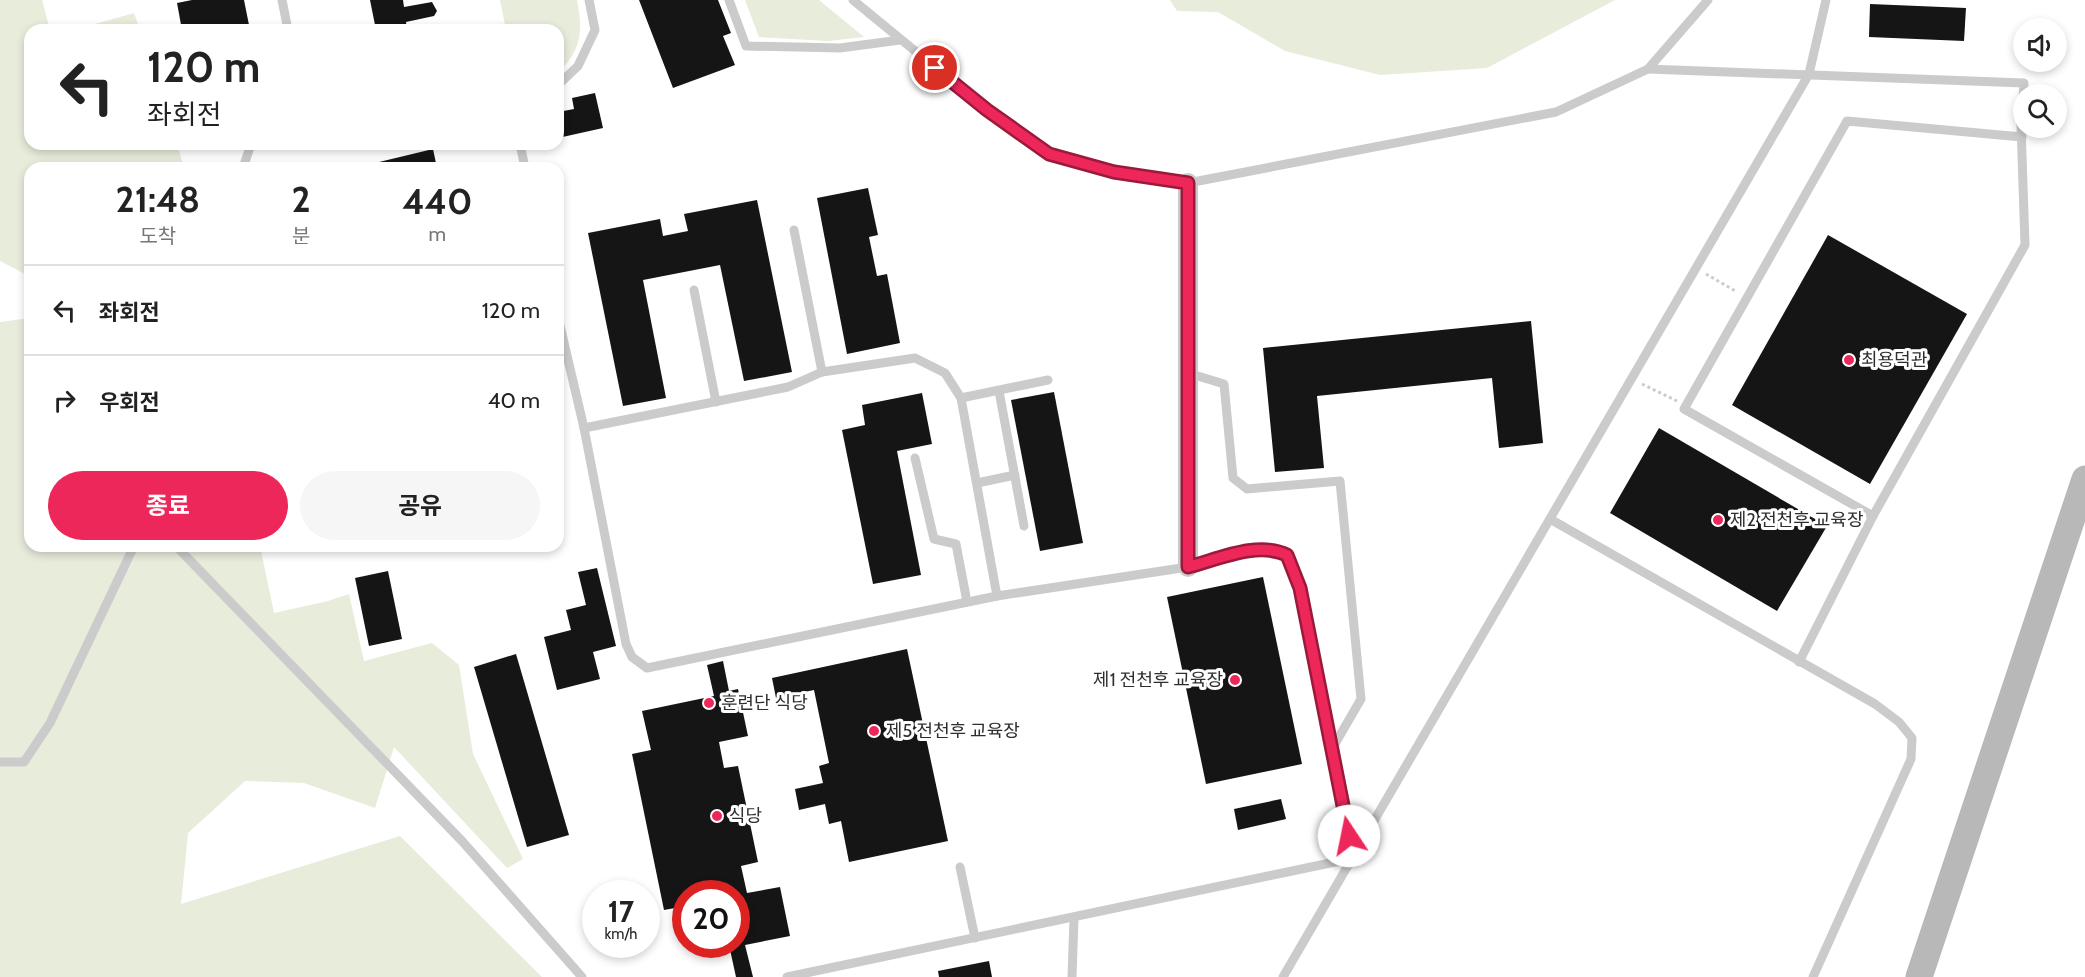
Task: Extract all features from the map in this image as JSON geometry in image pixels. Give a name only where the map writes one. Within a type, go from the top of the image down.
[{"type":"main road","points":[[1919,977],[2085,479]]},
{"type":"street","points":[[1188,183],[1188,567]]},
{"type":"lane","points":[[282,0],[287,24]]},
{"type":"lane","points":[[564,79],[578,66],[595,30],[589,0]]},
{"type":"lane","points":[[729,0],[746,46],[840,48],[900,40]]},
{"type":"lane","points":[[853,0],[987,110],[1049,154],[1114,172],[1188,183],[1556,111],[1648,69],[1708,0]]},
{"type":"lane","points":[[1283,977],[1809,74],[1826,0]]},
{"type":"lane","points":[[1648,69],[2024,84]]},
{"type":"lane","points":[[1873,516],[1684,409],[1847,121],[2013,136]]},
{"type":"lane","points":[[1799,662],[1873,516],[2025,245],[2022,138]]},
{"type":"lane","points":[[794,230],[822,372]]},
{"type":"lane","points":[[694,290],[716,402]]},
{"type":"lane","points":[[564,343],[584,428],[626,644],[632,657],[647,668],[997,596],[1188,567],[1256,550],[1274,549],[1287,555],[1300,588],[1354,858]]},
{"type":"lane","points":[[584,428],[788,387],[822,372],[915,358],[945,373],[961,398],[997,596]]},
{"type":"lane","points":[[1188,373],[1224,384],[1233,478],[1247,489],[1340,481],[1361,699],[1332,749]]},
{"type":"lane","points":[[961,398],[1048,380]]},
{"type":"lane","points":[[999,391],[1024,526]]},
{"type":"lane","points":[[915,458],[934,539],[956,544],[967,602]]},
{"type":"lane","points":[[977,483],[1015,475]]},
{"type":"lane","points":[[1550,519],[1875,704],[1899,722],[1912,738],[1911,759],[1813,977]]},
{"type":"lane","points":[[0,762],[24,762],[50,723],[131,552]]},
{"type":"lane","points":[[182,552],[462,841],[582,977]]},
{"type":"lane","points":[[788,977],[1074,919],[1354,858]]},
{"type":"lane","points":[[960,867],[975,938]]},
{"type":"lane","points":[[1072,977],[1074,919]]},
{"type":"path","points":[[1697,269],[1748,297]]},
{"type":"path","points":[[1633,379],[1686,405]]},
{"type":"green space","points":[[0,0],[42,0],[48,24],[24,24],[24,150],[179,150],[182,162],[24,162],[24,273],[0,261]]},
{"type":"green space","points":[[500,0],[577,0],[580,21],[579,39],[572,56],[564,66],[564,24],[505,24]]},
{"type":"green space","points":[[745,0],[819,0],[864,37],[828,41],[759,37]]},
{"type":"green space","points":[[1170,0],[1615,0],[1487,68],[1380,75],[1285,51],[1218,12],[1177,11]]},
{"type":"green space","points":[[134,13],[138,24],[95,24]]},
{"type":"green space","points":[[24,319],[24,552],[261,552],[274,613],[349,594],[364,661],[432,643],[459,665],[473,754],[523,859],[507,868],[394,747],[375,808],[304,783],[245,781],[188,833],[181,904],[400,836],[542,977],[0,977],[0,322]]},
{"type":"building","points":[[192,0],[244,0],[249,24],[181,24],[177,3]]},
{"type":"building","points":[[370,0],[403,0],[404,7],[432,2],[437,11],[434,16],[406,22],[406,24],[375,24]]},
{"type":"building","points":[[639,0],[718,0],[731,33],[723,36],[735,65],[673,88]]},
{"type":"building","points":[[1870,4],[1966,8],[1964,41],[1869,37]]},
{"type":"building","points":[[595,93],[603,128],[564,137],[564,111],[574,109],[572,98]]},
{"type":"building","points":[[433,150],[436,162],[379,162]]},
{"type":"building","points":[[868,188],[878,235],[869,237],[877,276],[887,274],[900,343],[847,354],[817,198]]},
{"type":"building","points":[[757,200],[792,372],[744,381],[720,265],[643,280],[666,398],[623,406],[588,233],[660,219],[663,236],[688,231],[684,214]]},
{"type":"building","name":"최용덕관","points":[[1828,235],[1967,314],[1870,484],[1732,405]]},
{"type":"building","points":[[1531,321],[1543,443],[1499,448],[1492,378],[1317,396],[1324,468],[1275,472],[1263,348]]},
{"type":"building","points":[[1054,392],[1083,543],[1040,551],[1011,400]]},
{"type":"building","points":[[922,393],[932,444],[897,451],[921,575],[873,584],[842,430],[865,425],[862,405]]},
{"type":"building","name":"제2 전천후 교육장","points":[[1659,428],[1827,526],[1777,611],[1610,513]]},
{"type":"building","points":[[597,568],[616,646],[593,652],[600,679],[557,690],[544,637],[571,630],[566,610],[586,605],[578,572]]},
{"type":"building","points":[[388,571],[402,639],[369,646],[355,578]]},
{"type":"building","name":"제1 전천후 교육장","points":[[1263,577],[1302,764],[1206,784],[1167,597]]},
{"type":"building","name":"제5 전천후 교육장","points":[[907,649],[948,841],[849,862],[841,821],[829,824],[825,804],[799,810],[795,789],[823,783],[819,766],[829,763],[814,690],[776,698],[772,678]]},
{"type":"building","points":[[516,654],[569,835],[527,847],[474,667]]},
{"type":"building","points":[[723,661],[729,691],[738,689],[748,736],[719,742],[724,768],[738,766],[758,862],[741,866],[744,880],[672,880],[672,909],[664,910],[660,880],[658,880],[632,754],[651,750],[642,711],[714,696],[707,665]]},
{"type":"building","points":[[1281,799],[1286,819],[1238,830],[1234,809]]},
{"type":"building","points":[[780,887],[790,936],[750,944],[750,892]]},
{"type":"building","points":[[732,958],[748,958],[753,977],[736,977]]},
{"type":"building","points":[[989,961],[992,977],[939,977],[938,971]]},
{"type":"place","name":"최용덕관","points":[[1849,360]]},
{"type":"place","name":"제2 전천후 교육장","points":[[1718,520]]},
{"type":"place","name":"제1 전천후 교육장","points":[[1235,680]]},
{"type":"place","name":"훈련단 식당","points":[[709,703]]},
{"type":"place","name":"제5 전천후 교육장","points":[[874,731]]},
{"type":"place","name":"식당","points":[[717,816]]},
{"type":"route","points":[[935,68],[987,110],[1049,154],[1114,172],[1188,183],[1188,567],[1256,550],[1274,549],[1287,555],[1300,588],[1349,836]]}]
